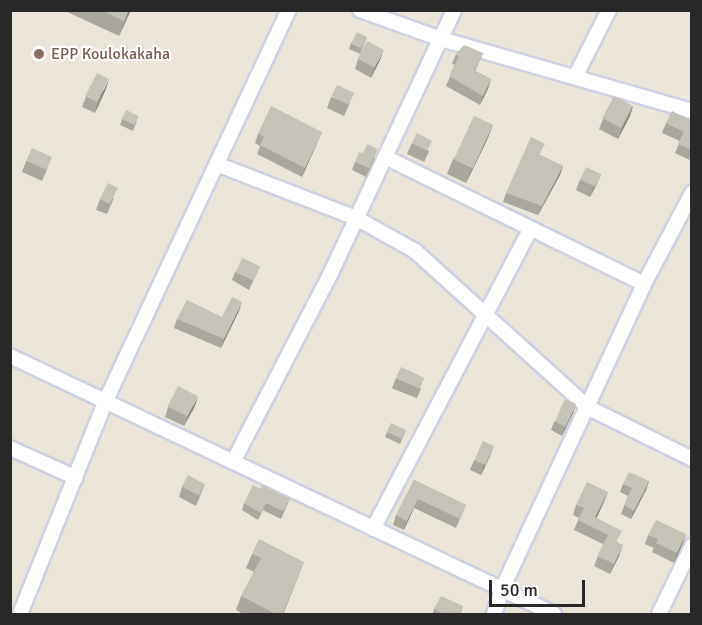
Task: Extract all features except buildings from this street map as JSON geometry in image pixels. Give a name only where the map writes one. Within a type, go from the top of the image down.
[{"type":"street","points":[[20,615],[106,400],[219,165],[289,10]]},
{"type":"street","points":[[360,10],[441,39],[692,111]]},
{"type":"street","points":[[233,462],[258,420],[454,10]]},
{"type":"street","points":[[574,77],[609,10]]},
{"type":"street","points":[[385,156],[530,230],[644,284]]},
{"type":"street","points":[[219,165],[356,218],[415,251],[487,313],[552,378],[589,408],[692,459]]},
{"type":"street","points":[[494,615],[502,589],[589,408],[644,284],[692,193]]},
{"type":"street","points":[[373,529],[530,230]]},
{"type":"street","points":[[10,356],[554,615]]},
{"type":"street","points":[[10,448],[76,478]]},
{"type":"street","points":[[659,615],[692,546]]},
{"type":"place","name":"EPP Koulokakaha","points":[[39,54]]}]
